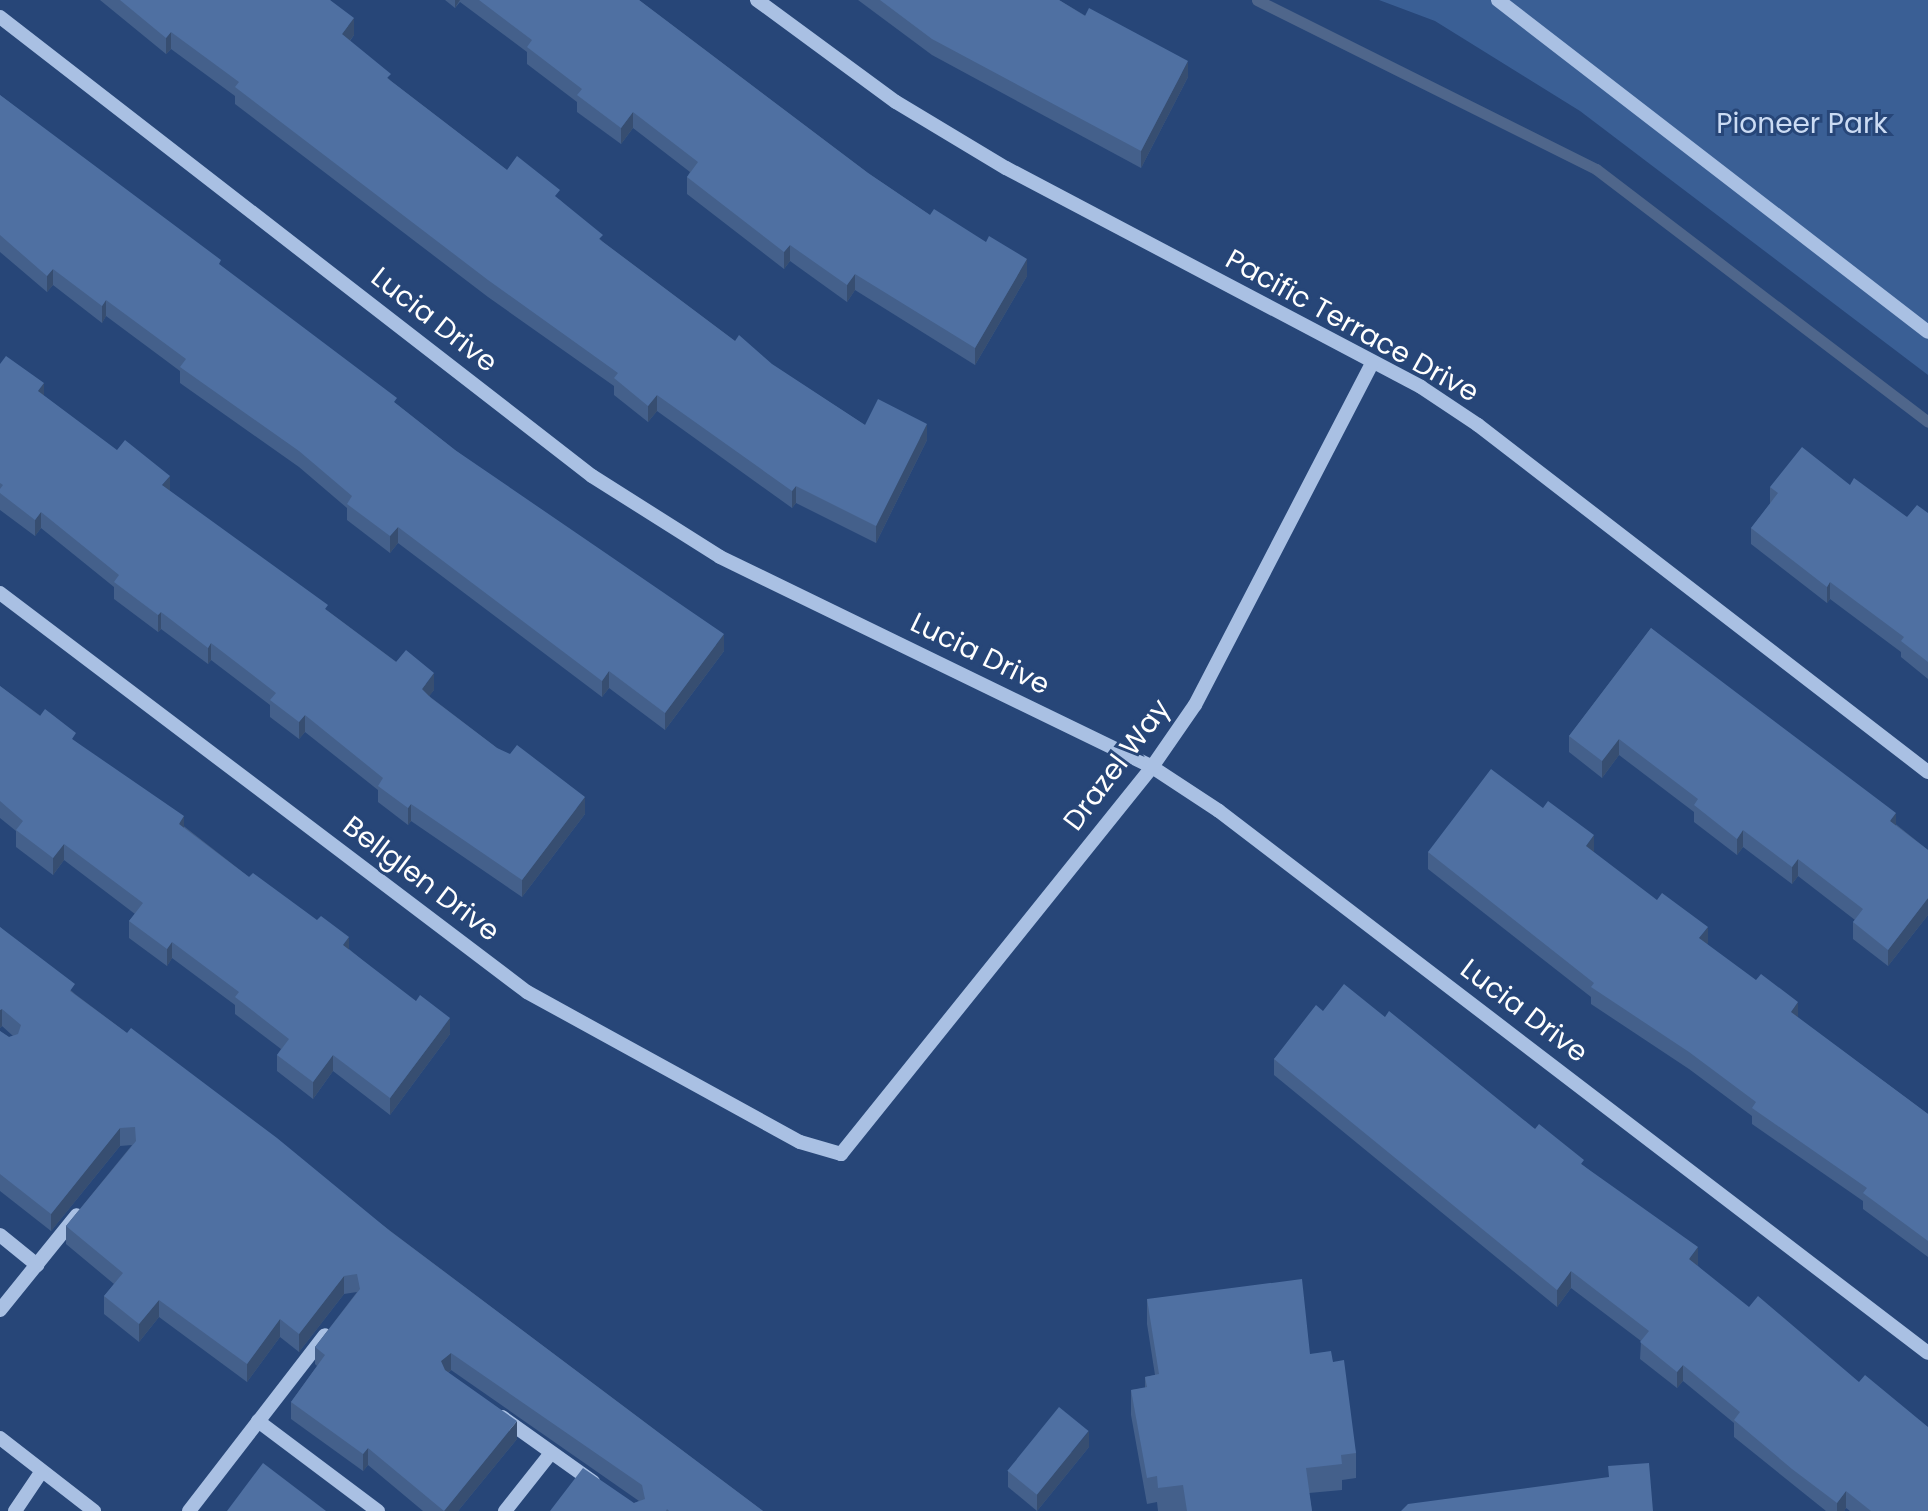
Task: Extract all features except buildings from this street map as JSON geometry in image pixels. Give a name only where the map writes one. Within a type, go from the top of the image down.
[{"type":"street","name":"Pacific Terrace Drive","points":[[757,0],[896,102],[1006,168],[1372,364],[1421,387],[1478,425],[1928,772]]},
{"type":"street","points":[[1498,0],[1928,332]]},
{"type":"street","name":"Lucia Drive","points":[[0,17],[592,476],[720,557],[1152,767],[1231,821],[1928,1353]]},
{"type":"street","name":"Drazel Way","points":[[841,1154],[1152,767],[1195,705],[1372,364]]},
{"type":"street","name":"Bellglen Drive","points":[[0,593],[527,992],[800,1142],[841,1154]]},
{"type":"street","points":[[0,1310],[91,1197]]},
{"type":"street","points":[[0,1235],[37,1265]]},
{"type":"street","points":[[189,1511],[334,1324]]},
{"type":"street","points":[[488,1408],[611,1494]]},
{"type":"street","points":[[258,1421],[378,1511]]},
{"type":"street","points":[[0,1438],[94,1511]]},
{"type":"street","points":[[505,1511],[551,1453]]},
{"type":"street","points":[[15,1511],[42,1471]]},
{"type":"green space","name":"Pioneer Park","points":[[1379,0],[1928,0],[1928,375],[1580,111],[1435,21]]},
{"type":"waterway","points":[[1257,0],[1596,169],[1928,422]]}]
